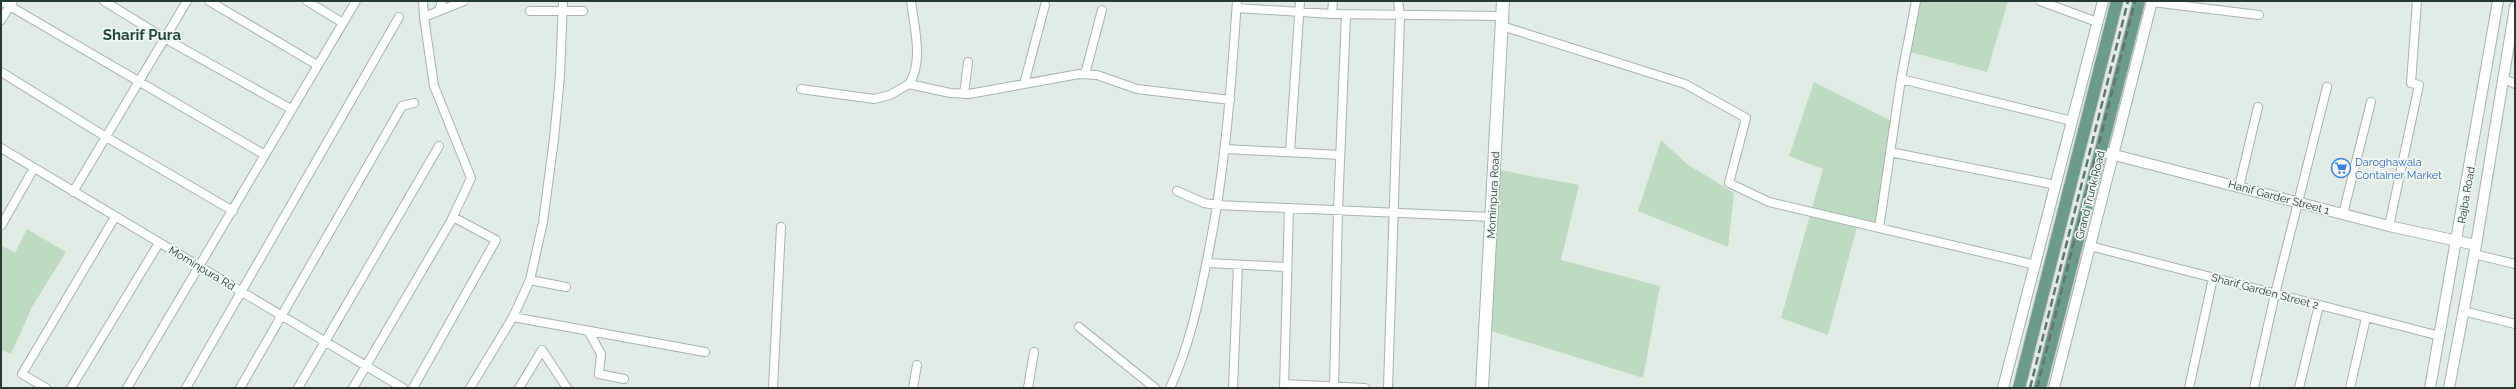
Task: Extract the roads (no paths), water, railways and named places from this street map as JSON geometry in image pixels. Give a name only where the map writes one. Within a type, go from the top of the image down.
[{"type":"main road","name":"Mominpura Road","points":[[1482,388],[1503,1]]},
{"type":"main road","name":"Grand Trunk Road","points":[[2019,388],[2117,1]]},
{"type":"main road","name":"Grand Trunk Road","points":[[2040,388],[2071,297],[2101,151],[2139,1]]},
{"type":"main road","points":[[2044,290],[2071,297]]},
{"type":"street","points":[[1,1],[11,4],[138,81],[265,155]]},
{"type":"street","points":[[104,1],[164,38],[291,109]]},
{"type":"street","points":[[73,192],[187,1]]},
{"type":"street","points":[[209,1],[316,65]]},
{"type":"street","points":[[307,1],[343,23]]},
{"type":"street","points":[[127,388],[233,211],[316,65],[356,1]]},
{"type":"street","points":[[353,388],[453,217],[471,178],[434,86],[423,1]]},
{"type":"street","points":[[439,11],[442,1]]},
{"type":"street","points":[[424,17],[464,1]]},
{"type":"street","points":[[470,388],[513,317],[530,280],[543,222],[554,138],[560,76],[563,1]]},
{"type":"street","points":[[801,89],[874,99],[890,95],[909,84],[916,74],[916,44],[911,1]]},
{"type":"street","points":[[1290,152],[1298,12],[1300,1]]},
{"type":"street","points":[[1332,14],[1333,1]]},
{"type":"street","points":[[1388,388],[1400,16],[1398,1]]},
{"type":"street","points":[[1879,228],[1901,79],[1916,1]]},
{"type":"street","points":[[2040,1],[2097,22]]},
{"type":"street","points":[[2003,388],[2103,1]]},
{"type":"street","points":[[2054,388],[2071,297],[2090,246],[2152,1],[2259,15]]},
{"type":"street","points":[[2389,226],[2420,85],[2411,83],[2417,1]]},
{"type":"street","name":"Rajba Road","points":[[2430,388],[2498,1]]},
{"type":"street","points":[[1,20],[11,4]]},
{"type":"street","points":[[1024,84],[1045,5]]},
{"type":"street","points":[[1170,388],[1182,361],[1196,319],[1207,263],[1226,149],[1237,5],[1298,12],[1346,15],[1503,21],[1685,84],[1746,118],[1729,183],[1769,202],[2036,265]]},
{"type":"street","points":[[1085,74],[1102,10]]},
{"type":"street","points":[[530,11],[584,11]]},
{"type":"street","name":"Rajba Road","points":[[2449,388],[2475,250],[2515,14]]},
{"type":"street","points":[[1334,387],[1338,210],[1346,15]]},
{"type":"street","points":[[186,388],[242,293],[399,17]]},
{"type":"street","points":[[964,94],[968,62]]},
{"type":"street","points":[[1,72],[106,137],[233,211]]},
{"type":"street","points":[[909,84],[950,93],[964,94],[990,92],[1024,84],[1085,74],[1097,75],[1137,89],[1230,100]]},
{"type":"street","points":[[2503,78],[2515,84]]},
{"type":"street","points":[[1901,79],[2072,121]]},
{"type":"street","points":[[2254,388],[2275,294],[2326,86]]},
{"type":"street","points":[[2343,214],[2371,102]]},
{"type":"street","points":[[240,388],[402,106],[414,103]]},
{"type":"street","points":[[2239,187],[2258,107]]},
{"type":"street","points":[[298,388],[439,146]]},
{"type":"street","name":"Mominpura Rd","points":[[1,148],[403,388]]},
{"type":"street","points":[[1226,149],[1340,155]]},
{"type":"street","name":"Hanif Garder Street 1","points":[[2101,151],[2389,226],[2457,241],[2475,250]]},
{"type":"street","points":[[1890,152],[2056,185]]},
{"type":"street","points":[[1,226],[34,168]]},
{"type":"street","points":[[1177,191],[1204,203],[1217,205],[1491,217]]},
{"type":"street","points":[[1289,208],[1284,386],[1365,388]]},
{"type":"street","points":[[46,388],[22,374],[115,217]]},
{"type":"street","points":[[413,388],[496,240],[453,217]]},
{"type":"street","points":[[773,388],[782,227]]},
{"type":"street","points":[[71,388],[159,243]]},
{"type":"street","name":"Sharif Garden Street 2","points":[[2090,246],[2440,336]]},
{"type":"street","points":[[2475,250],[2515,264]]},
{"type":"street","points":[[1207,263],[1287,268]]},
{"type":"street","points":[[1233,388],[1238,265]]},
{"type":"street","points":[[2189,388],[2213,278]]},
{"type":"street","points":[[530,280],[566,287]]},
{"type":"street","points":[[2299,388],[2319,305]]},
{"type":"street","points":[[2463,311],[2515,324]]},
{"type":"street","points":[[513,317],[705,352]]},
{"type":"street","points":[[2350,388],[2366,318]]},
{"type":"street","points":[[1078,327],[1155,388]]},
{"type":"street","points":[[589,332],[601,354],[599,374],[624,379]]},
{"type":"street","points":[[2440,336],[2458,338]]},
{"type":"street","points":[[519,388],[542,350],[567,388]]},
{"type":"street","points":[[1028,388],[1034,352]]},
{"type":"street","points":[[914,388],[917,365]]},
{"type":"railway","points":[[2030,388],[2128,1]]},
{"type":"railway","points":[[2037,388],[2135,1]]},
{"type":"place","name":"Daroghawala Container Market","points":[[2341,168]]},
{"type":"district","name":"Sharif Pura","points":[[142,35]]}]
